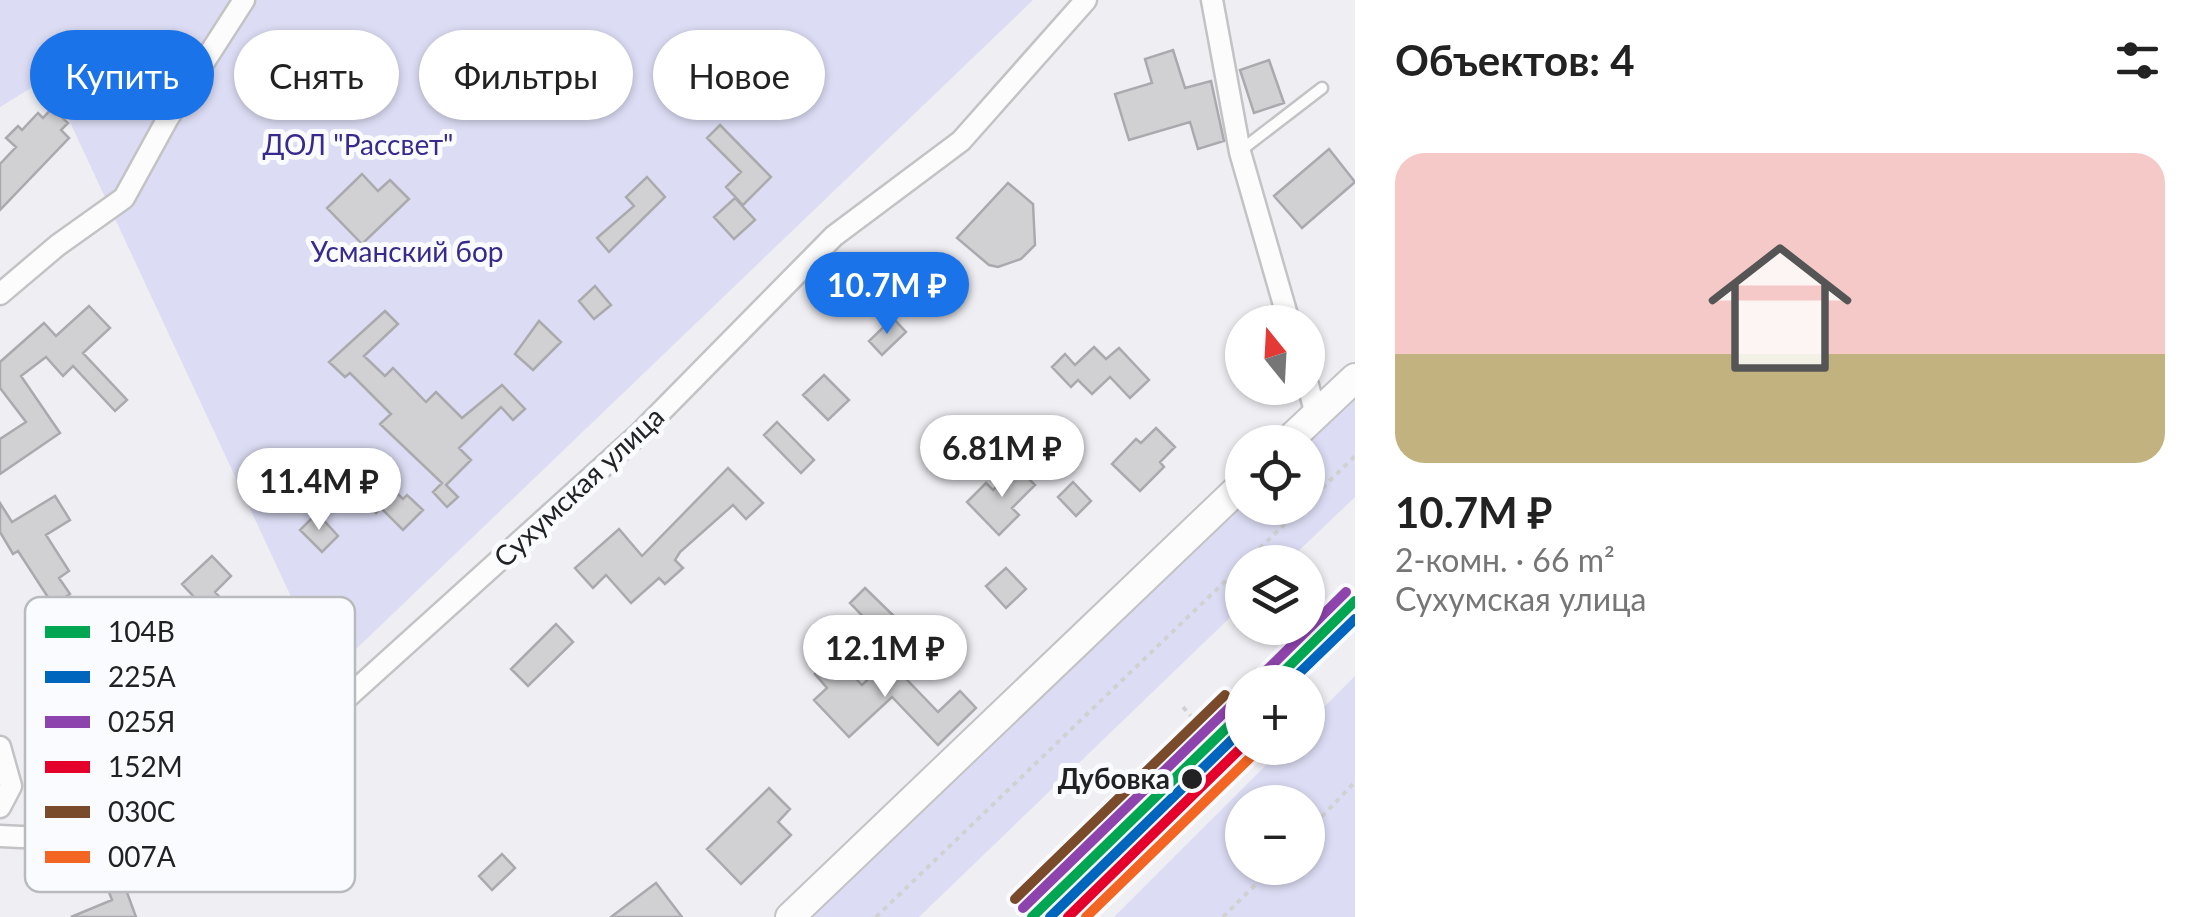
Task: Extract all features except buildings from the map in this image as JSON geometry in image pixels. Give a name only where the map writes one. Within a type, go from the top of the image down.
[{"type":"street","points":[[0,294],[58,245],[124,198],[168,118],[244,0]]},
{"type":"street","name":"Сухумская улица","points":[[355,690],[639,434],[834,236],[961,141],[1086,0]]},
{"type":"street","points":[[1212,0],[1240,152],[1284,305]]},
{"type":"street","points":[[1305,425],[1355,378]]},
{"type":"street","points":[[1313,405],[1316,415]]},
{"type":"street","points":[[790,917],[1225,501]]},
{"type":"street","points":[[0,747],[11,786],[0,807]]},
{"type":"street","name":"Сухумская улица","points":[[0,836],[25,837]]},
{"type":"lane","points":[[1240,152],[1322,88]]},
{"type":"path","points":[[1325,485],[1355,456]]},
{"type":"path","points":[[1264,545],[1284,525]]},
{"type":"path","points":[[876,917],[1225,582]]},
{"type":"path","points":[[1183,708],[1196,723],[1211,710],[1222,722]]},
{"type":"path","points":[[1325,813],[1355,782]]},
{"type":"path","points":[[1224,917],[1255,885]]},
{"type":"green space","name":"Усманский бор","points":[[0,0],[1033,0],[355,650],[355,597],[291,597],[69,120],[214,120],[214,30],[30,30],[30,89],[0,107]]},
{"type":"green space","points":[[1355,393],[1355,497],[1305,545],[1225,545],[1225,622],[919,917],[810,917],[1225,517],[1225,525],[1325,525],[1325,425],[1322,425]]},
{"type":"green space","points":[[1355,676],[1355,917],[1114,917],[1225,806],[1225,885],[1325,885],[1325,785],[1246,785],[1266,765],[1325,765],[1325,706]]},
{"type":"transit line","name":"025Я","points":[[1272,665],[1346,592]]},
{"type":"transit line","name":"104В","points":[[1290,665],[1355,601]]},
{"type":"transit line","name":"225А","points":[[1308,665],[1355,619]]},
{"type":"transit line","name":"030C","points":[[1015,899],[1225,695]]},
{"type":"transit line","name":"025Я","points":[[1023,908],[1225,712]]},
{"type":"transit line","name":"104В","points":[[1032,917],[1225,730]]},
{"type":"transit line","name":"225А","points":[[1050,917],[1225,747]]},
{"type":"transit line","name":"152М","points":[[1068,917],[1225,764]]},
{"type":"transit line","name":"007А","points":[[1086,917],[1242,765]]},
{"type":"place","name":"Дубовка","points":[[1192,779]]},
{"type":"park label","name":"ДОЛ \"Рассвет\"","points":[[358,145]]}]
